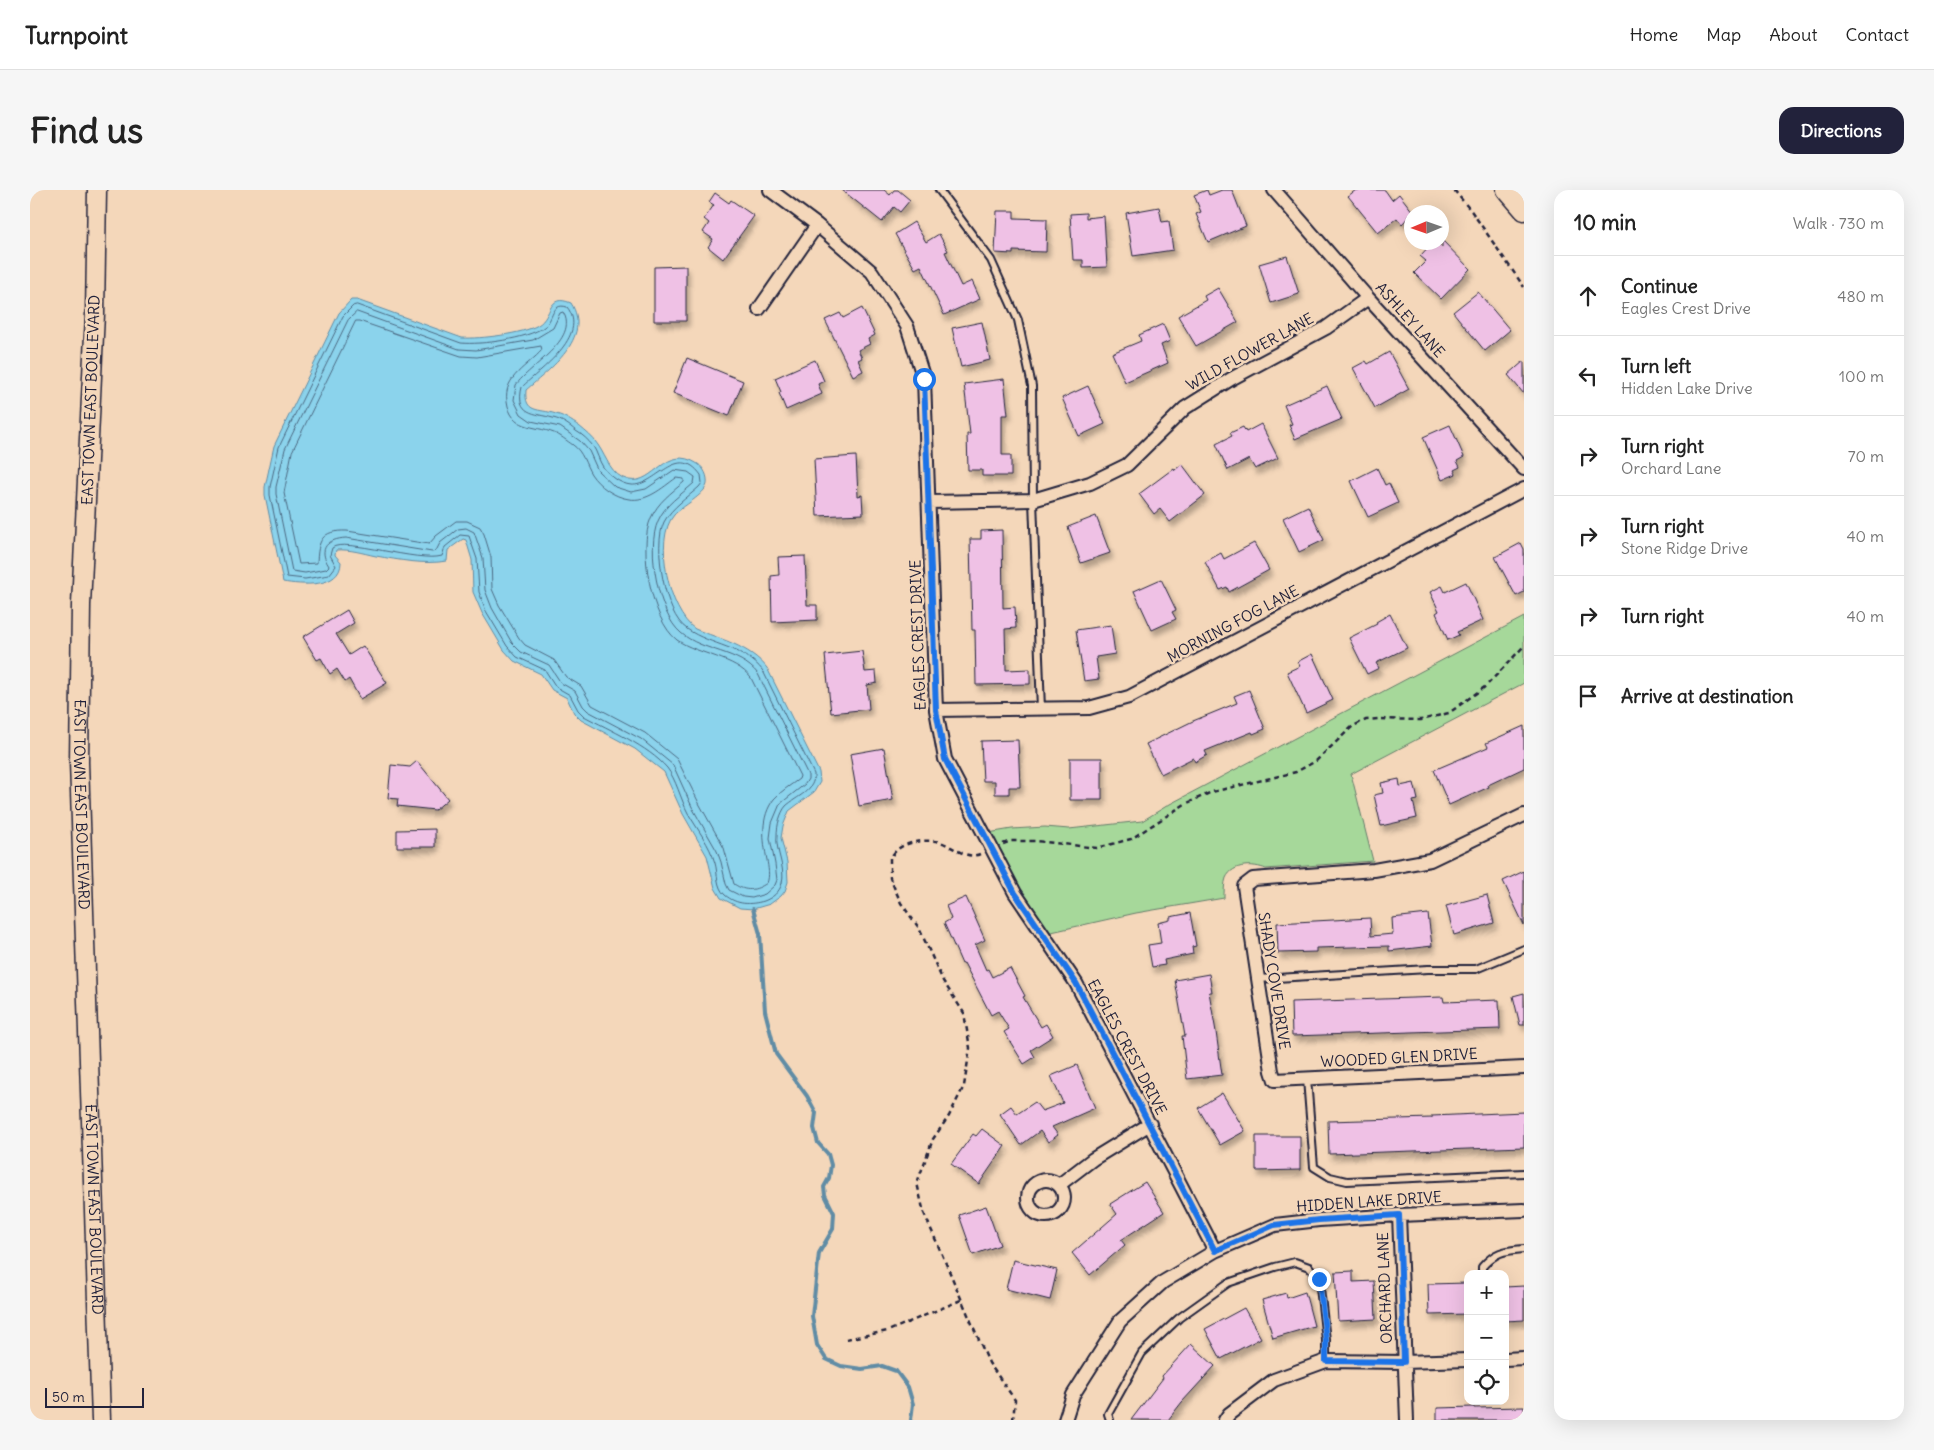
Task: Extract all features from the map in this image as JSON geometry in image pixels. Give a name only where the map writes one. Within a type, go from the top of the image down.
[{"type":"street","name":"EAST TOWN EAST BOULEVARD","points":[[97,190],[95,314],[82,605],[79,762],[101,1420]]},
{"type":"street","name":"ASHLEY LANE","points":[[1274,190],[1368,298],[1524,469]]},
{"type":"street","points":[[1506,190],[1524,211]]},
{"type":"street","name":"EAGLES CREST DRIVE","points":[[774,191],[872,272],[907,326],[924,379],[936,710],[945,759],[1015,893],[1076,983],[1215,1251]]},
{"type":"street","points":[[758,309],[817,225]]},
{"type":"street","name":"WILD FLOWER LANE","points":[[929,502],[1033,500],[1090,483],[1128,465],[1185,408],[1231,378],[1326,328],[1368,298]]},
{"type":"street","name":"MORNING FOG LANE","points":[[936,710],[1089,708],[1129,697],[1524,489]]},
{"type":"street","name":"SHADY COVE DRIVE","points":[[1275,1080],[1272,1071],[1244,886],[1253,879],[1374,870],[1430,860],[1524,814]]},
{"type":"street","name":"WOODED GLEN DRIVE","points":[[1275,1080],[1524,1068]]},
{"type":"street","points":[[1059,1185],[1092,1159],[1150,1124]]},
{"type":"street","name":"HIDDEN LAKE DRIVE","points":[[1065,1420],[1073,1395],[1120,1321],[1163,1282],[1215,1251],[1274,1225],[1399,1215],[1524,1210]]},
{"type":"street","name":"ORCHARD LANE","points":[[1399,1215],[1406,1420]]},
{"type":"street","points":[[1509,1359],[1524,1358]]},
{"type":"street","points":[[1225,1420],[1229,1414],[1274,1380],[1326,1361],[1464,1360]]},
{"type":"lane","points":[[939,190],[991,260],[1018,320],[1032,386],[1033,500],[1041,709]]},
{"type":"lane","points":[[1258,979],[1428,969],[1476,969],[1524,949]]},
{"type":"lane","points":[[1307,1079],[1314,1167],[1330,1177],[1347,1181],[1524,1173]]},
{"type":"lane","points":[[1482,1270],[1482,1266],[1490,1257],[1502,1251],[1524,1249]]},
{"type":"lane","points":[[1110,1420],[1108,1414],[1142,1353],[1179,1318],[1228,1283],[1275,1267],[1295,1262],[1309,1267],[1319,1279],[1326,1340],[1326,1361]]},
{"type":"path","points":[[1454,190],[1472,212],[1524,287]]},
{"type":"path","points":[[1459,706],[1486,686],[1524,646]]},
{"type":"path","points":[[846,1339],[888,1331],[961,1300]]},
{"type":"green space","points":[[1524,617],[1524,683],[1351,774],[1373,861],[1266,869],[1256,866],[1239,867],[1229,873],[1226,878],[1224,898],[1136,913],[1047,933],[1039,923],[988,833],[1045,827],[1069,829],[1142,821],[1170,804]]},
{"type":"water","points":[[351,300],[357,300],[462,338],[479,338],[522,331],[543,321],[554,303],[563,301],[571,303],[576,316],[577,328],[573,340],[557,362],[526,390],[527,403],[530,407],[562,416],[579,426],[594,440],[610,466],[623,478],[638,480],[677,458],[687,459],[698,464],[704,470],[707,481],[705,488],[674,515],[668,526],[665,541],[665,557],[671,592],[686,620],[695,629],[743,649],[760,660],[767,668],[819,772],[820,782],[814,792],[789,811],[783,826],[781,838],[787,862],[788,882],[781,896],[770,904],[753,909],[740,908],[721,898],[715,888],[707,856],[683,814],[664,772],[635,749],[581,720],[574,713],[567,698],[552,690],[541,674],[514,661],[504,650],[482,613],[473,592],[472,560],[466,540],[463,539],[448,550],[447,561],[438,562],[411,562],[336,550],[335,555],[341,562],[339,571],[334,577],[327,581],[309,584],[283,582],[265,495],[274,446],[339,313]]},
{"type":"building","points":[[842,190],[884,190],[890,195],[894,190],[898,190],[910,200],[900,212],[894,207],[882,222]]},
{"type":"building","points":[[1207,190],[1209,195],[1222,190],[1232,190],[1246,226],[1208,242],[1196,214],[1201,212],[1194,195]]},
{"type":"building","points":[[1356,190],[1385,190],[1392,200],[1399,194],[1408,205],[1404,205],[1404,222],[1402,224],[1397,218],[1378,233],[1348,196]]},
{"type":"building","points":[[715,193],[729,203],[731,200],[754,216],[723,259],[708,247],[713,239],[703,232],[709,223],[704,219],[714,205],[709,202]]},
{"type":"building","points":[[1159,207],[1162,222],[1169,221],[1173,250],[1133,256],[1126,213]]},
{"type":"building","points":[[997,211],[1014,211],[1014,218],[1047,219],[1046,252],[1013,251],[1013,254],[995,253]]},
{"type":"building","points":[[1086,213],[1086,218],[1104,216],[1107,267],[1083,268],[1083,260],[1073,260],[1070,214]]},
{"type":"building","points":[[914,222],[926,242],[939,234],[948,251],[945,252],[961,286],[972,281],[980,299],[944,315],[921,266],[915,269],[895,234]]},
{"type":"building","points":[[1449,247],[1470,269],[1441,299],[1414,273],[1426,261],[1420,256],[1426,250],[1449,250]]},
{"type":"building","points":[[1287,256],[1299,294],[1271,303],[1259,264]]},
{"type":"building","points":[[686,266],[686,321],[654,321],[654,267]]},
{"type":"building","points":[[1218,288],[1238,322],[1196,346],[1178,316],[1206,300],[1204,296]]},
{"type":"building","points":[[1478,292],[1510,330],[1485,351],[1453,312]]},
{"type":"building","points":[[862,308],[875,335],[868,339],[870,344],[858,350],[862,358],[858,360],[863,371],[853,376],[825,320],[840,313],[843,318]]},
{"type":"building","points":[[982,322],[990,360],[961,367],[952,328]]},
{"type":"building","points":[[1163,324],[1170,341],[1161,345],[1168,363],[1125,382],[1112,353],[1141,341],[1139,335]]},
{"type":"building","points":[[1389,352],[1409,389],[1375,408],[1353,368],[1366,361],[1368,364]]},
{"type":"building","points":[[687,358],[743,381],[729,416],[673,393]]},
{"type":"building","points":[[815,360],[824,381],[818,384],[822,394],[786,410],[775,378]]},
{"type":"building","points":[[1524,361],[1524,394],[1508,375]]},
{"type":"building","points":[[1004,379],[1008,415],[1002,415],[1002,455],[1011,455],[1011,476],[982,476],[982,470],[968,470],[967,434],[970,434],[964,384]]},
{"type":"building","points":[[1088,386],[1105,424],[1079,436],[1062,398]]},
{"type":"building","points":[[1327,386],[1342,419],[1295,439],[1289,425],[1292,424],[1284,405]]},
{"type":"building","points":[[1261,424],[1278,458],[1255,469],[1249,459],[1228,470],[1216,444],[1232,436],[1230,433],[1243,427],[1246,432]]},
{"type":"building","points":[[1450,425],[1464,457],[1457,461],[1460,467],[1454,470],[1456,474],[1442,480],[1423,437]]},
{"type":"building","points":[[856,456],[858,496],[862,495],[863,514],[817,516],[814,459]]},
{"type":"building","points":[[1182,464],[1205,495],[1170,522],[1160,509],[1154,514],[1139,494]]},
{"type":"building","points":[[1377,468],[1385,485],[1389,483],[1398,503],[1368,517],[1351,481]]},
{"type":"building","points":[[1308,506],[1324,540],[1299,552],[1283,518]]},
{"type":"building","points":[[1096,516],[1110,553],[1081,563],[1068,527]]},
{"type":"building","points":[[1002,530],[1003,608],[1015,607],[1016,628],[1005,629],[1006,670],[1030,669],[1030,684],[976,685],[975,630],[972,630],[970,539],[981,539],[981,531]]},
{"type":"building","points":[[1254,543],[1269,570],[1229,592],[1227,587],[1220,590],[1205,562],[1221,553],[1224,559]]},
{"type":"building","points":[[1521,543],[1524,549],[1524,592],[1516,596],[1495,557]]},
{"type":"building","points":[[805,556],[807,605],[817,605],[817,620],[772,622],[771,576],[779,575],[778,557]]},
{"type":"building","points":[[1161,579],[1176,610],[1172,612],[1176,619],[1152,630],[1134,591]]},
{"type":"building","points":[[1466,582],[1483,620],[1457,632],[1459,635],[1448,640],[1436,613],[1439,611],[1430,592],[1442,586],[1445,592]]},
{"type":"building","points":[[347,610],[354,623],[336,634],[349,655],[363,646],[387,683],[360,699],[349,679],[345,682],[337,669],[330,674],[321,658],[317,660],[303,637]]},
{"type":"building","points":[[1390,614],[1407,648],[1376,663],[1379,668],[1367,674],[1349,638],[1377,624],[1376,622]]},
{"type":"building","points":[[1111,625],[1115,654],[1096,657],[1099,679],[1084,681],[1076,630]]},
{"type":"building","points":[[862,651],[865,672],[876,671],[877,683],[867,685],[869,709],[831,713],[825,655]]},
{"type":"building","points":[[1312,654],[1333,700],[1306,713],[1287,672],[1300,666],[1297,662]]},
{"type":"building","points":[[1249,690],[1265,729],[1253,734],[1252,732],[1205,751],[1207,755],[1195,762],[1193,758],[1161,774],[1146,744],[1193,721],[1237,703],[1234,696]]},
{"type":"building","points":[[1524,726],[1524,768],[1488,785],[1489,787],[1449,805],[1434,770],[1488,747],[1486,743]]},
{"type":"building","points":[[1018,740],[1020,787],[1009,787],[1009,794],[995,794],[995,781],[983,781],[981,741]]},
{"type":"building","points":[[884,748],[893,800],[859,806],[850,754]]},
{"type":"building","points":[[1070,758],[1102,758],[1102,800],[1070,800]]},
{"type":"building","points":[[417,761],[448,799],[435,810],[397,806],[398,799],[388,798],[391,765],[410,767]]},
{"type":"building","points":[[1399,779],[1400,786],[1414,783],[1418,800],[1413,801],[1417,818],[1381,826],[1374,795],[1383,793],[1381,783]]},
{"type":"building","points":[[435,829],[435,847],[397,847],[397,830]]},
{"type":"building","points":[[1524,871],[1524,925],[1503,881]]},
{"type":"building","points":[[1487,895],[1494,923],[1454,935],[1446,906]]},
{"type":"building","points":[[966,897],[985,940],[975,945],[986,970],[988,969],[992,977],[1010,968],[1025,996],[1023,997],[1041,1027],[1046,1024],[1053,1036],[1031,1050],[1035,1057],[1024,1064],[1004,1032],[1009,1029],[998,1011],[991,1015],[964,963],[962,964],[944,923],[951,919],[946,906]]},
{"type":"building","points":[[1190,913],[1196,946],[1192,947],[1193,954],[1164,960],[1165,965],[1152,967],[1148,945],[1161,943],[1158,923],[1170,920],[1170,917]]},
{"type":"building","points":[[1428,914],[1432,946],[1389,951],[1389,946],[1316,948],[1316,952],[1278,953],[1277,923],[1370,918],[1371,936],[1393,934],[1392,918]]},
{"type":"building","points":[[1209,974],[1212,992],[1209,992],[1222,1075],[1187,1079],[1182,1036],[1185,1036],[1175,980]]},
{"type":"building","points":[[1524,993],[1524,1025],[1520,1025],[1513,996]]},
{"type":"building","points":[[1443,997],[1444,1002],[1499,1000],[1500,1029],[1292,1036],[1291,1002]]},
{"type":"building","points":[[1077,1065],[1095,1108],[1052,1127],[1058,1135],[1048,1142],[1040,1131],[1021,1145],[1000,1114],[1011,1106],[1017,1114],[1035,1102],[1042,1111],[1063,1103],[1051,1076]]},
{"type":"building","points":[[1222,1093],[1245,1131],[1220,1145],[1198,1108]]},
{"type":"building","points":[[1524,1112],[1524,1147],[1329,1154],[1328,1121],[1432,1118],[1432,1116]]},
{"type":"building","points":[[982,1129],[1005,1146],[979,1184],[951,1164],[973,1134],[976,1136]]},
{"type":"building","points":[[1256,1136],[1300,1136],[1300,1170],[1256,1171]]},
{"type":"building","points":[[1145,1182],[1164,1212],[1121,1240],[1125,1245],[1090,1275],[1072,1253],[1117,1214],[1110,1204]]},
{"type":"building","points":[[986,1206],[1000,1245],[973,1255],[959,1215]]},
{"type":"building","points":[[1013,1260],[1057,1270],[1050,1300],[1006,1289]]},
{"type":"building","points":[[1353,1271],[1353,1282],[1374,1281],[1376,1319],[1338,1321],[1335,1272]]},
{"type":"building","points":[[1464,1283],[1464,1314],[1429,1315],[1428,1284]]},
{"type":"building","points":[[1524,1286],[1524,1320],[1509,1321],[1509,1287]]},
{"type":"building","points":[[1305,1292],[1314,1326],[1273,1338],[1262,1300],[1286,1293],[1287,1298]]},
{"type":"building","points":[[1244,1308],[1261,1338],[1221,1359],[1205,1329]]},
{"type":"building","points":[[1191,1344],[1215,1366],[1168,1420],[1131,1420],[1163,1378],[1162,1376]]},
{"type":"building","points":[[1524,1407],[1524,1420],[1437,1420],[1437,1408]]},
{"type":"waterway","points":[[753,909],[760,934],[765,1011],[776,1054],[807,1096],[816,1113],[814,1128],[818,1143],[828,1154],[831,1165],[829,1178],[824,1187],[825,1195],[834,1213],[833,1229],[819,1253],[812,1316],[817,1345],[826,1359],[841,1366],[862,1369],[882,1366],[896,1371],[908,1387],[913,1404],[911,1420]]},
{"type":"route","points":[[924,379],[936,710],[945,759],[1015,893],[1076,983],[1215,1251],[1274,1225],[1399,1215],[1404,1362],[1326,1361],[1326,1340],[1319,1279]]}]
